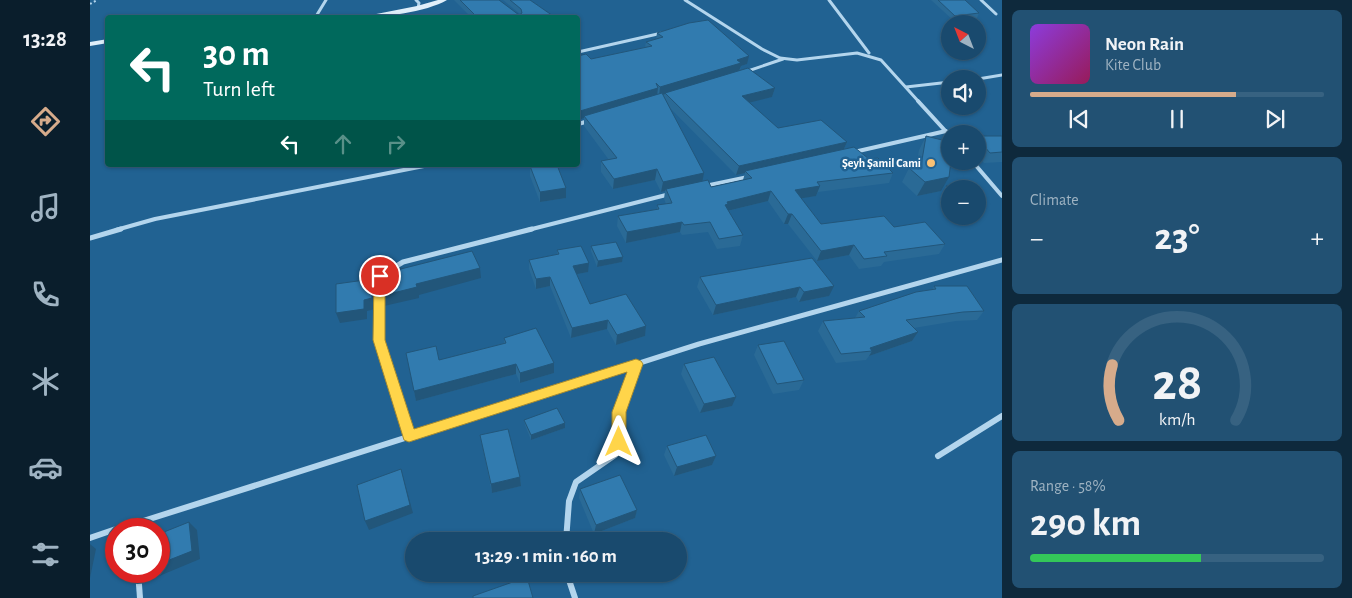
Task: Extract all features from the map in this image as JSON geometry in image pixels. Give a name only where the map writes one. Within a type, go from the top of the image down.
[{"type":"street","points":[[317,15],[326,0]]},
{"type":"street","points":[[416,0],[420,3],[418,8]]},
{"type":"street","points":[[377,15],[418,8],[444,0]]},
{"type":"street","points":[[685,0],[783,59]]},
{"type":"street","points":[[829,0],[869,53],[881,60],[941,126]]},
{"type":"street","points":[[980,0],[996,14]]},
{"type":"street","points":[[708,22],[717,20]]},
{"type":"street","points":[[580,52],[671,31]]},
{"type":"street","points":[[90,44],[105,42]]},
{"type":"street","points":[[738,75],[783,59],[808,58],[851,51],[869,53]]},
{"type":"street","points":[[986,78],[1002,75]]},
{"type":"street","points":[[906,87],[941,83]]},
{"type":"street","points":[[580,123],[594,119]]},
{"type":"street","points":[[850,153],[941,132]]},
{"type":"street","points":[[90,238],[155,220],[419,167]]},
{"type":"street","points":[[980,170],[1002,196]]},
{"type":"street","points":[[702,187],[757,175]]},
{"type":"street","points":[[409,436],[379,340],[380,276],[403,262],[674,193]]},
{"type":"street","points":[[160,518],[409,436],[699,344],[1002,260]]},
{"type":"street","points":[[567,532],[569,501],[576,482],[614,455],[619,442],[619,412],[636,364]]},
{"type":"street","points":[[938,456],[1002,416]]},
{"type":"street","points":[[90,538],[105,533]]},
{"type":"street","points":[[570,582],[576,598]]},
{"type":"street","points":[[139,583],[140,598]]},
{"type":"path","points":[[90,4],[97,0]]},
{"type":"building","points":[[460,0],[499,0],[519,15],[475,15]]},
{"type":"building","points":[[510,0],[530,0],[552,15],[519,15],[522,13],[521,9]]},
{"type":"building","points":[[938,0],[965,0],[979,13],[963,15],[954,15]]},
{"type":"building","points":[[708,20],[749,56],[737,60],[741,63],[660,87],[656,83],[658,88],[580,111],[580,56],[586,54],[591,59],[652,46],[646,42],[663,37],[657,33],[689,23]]},
{"type":"building","points":[[748,68],[775,88],[742,96],[778,128],[821,120],[847,142],[739,166],[665,93]]},
{"type":"building","points":[[662,93],[704,173],[663,182],[657,169],[614,179],[601,161],[617,158],[584,116]]},
{"type":"building","points":[[926,136],[941,140],[941,170],[950,170],[949,177],[925,182],[909,168],[921,166]]},
{"type":"building","points":[[986,136],[1002,136],[1002,152],[990,153],[986,148]]},
{"type":"building","points":[[854,147],[869,159],[878,158],[893,173],[817,182],[820,186],[795,190],[821,224],[884,216],[894,227],[925,222],[945,244],[884,252],[887,256],[864,259],[854,245],[821,251],[792,214],[788,214],[771,191],[727,202],[728,204],[725,205],[743,235],[719,239],[710,222],[684,225],[682,222],[627,232],[618,216],[659,209],[657,205],[672,203],[666,189],[708,180],[711,187],[752,178],[745,171]]},
{"type":"building","points":[[530,167],[558,167],[566,188],[540,192]]},
{"type":"building","points":[[616,242],[623,257],[598,261],[591,246]]},
{"type":"building","points":[[581,246],[589,263],[573,266],[590,304],[626,294],[646,326],[617,335],[608,320],[572,328],[550,277],[536,279],[529,260],[559,254],[557,250]]},
{"type":"building","points":[[472,251],[480,268],[416,284],[417,287],[381,296],[381,274]]},
{"type":"building","points":[[812,258],[834,286],[804,292],[800,287],[716,305],[700,277]]},
{"type":"building","points":[[372,279],[372,298],[364,300],[364,309],[336,313],[336,284]]},
{"type":"building","points":[[934,286],[967,286],[984,311],[906,320],[918,332],[870,348],[872,351],[841,354],[823,321],[865,317],[859,311],[916,292],[936,289]]},
{"type":"building","points":[[536,328],[554,363],[520,373],[516,364],[414,391],[406,353],[436,346],[439,360],[506,343],[504,338]]},
{"type":"building","points":[[784,341],[804,380],[777,384],[758,345]]},
{"type":"building","points":[[714,357],[736,397],[704,404],[684,364]]},
{"type":"building","points":[[557,408],[565,423],[531,435],[524,420]]},
{"type":"building","points":[[508,429],[520,477],[491,484],[480,435]]},
{"type":"building","points":[[706,435],[716,456],[677,467],[667,446]]},
{"type":"building","points":[[401,469],[410,505],[365,521],[357,485]]},
{"type":"building","points":[[620,475],[637,510],[596,525],[580,489]]},
{"type":"building","points":[[189,522],[192,551],[170,560],[170,530]]},
{"type":"building","points":[[513,582],[528,582],[533,598],[473,598],[473,596]]},
{"type":"place","name":"Şeyh Şamil Cami","points":[[931,163]]},
{"type":"route","points":[[380,276],[379,340],[409,436],[636,364],[619,412],[619,442]]}]
